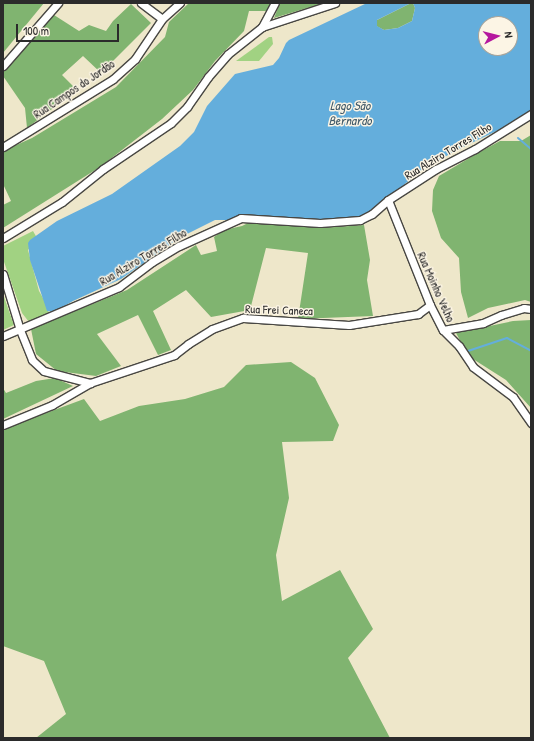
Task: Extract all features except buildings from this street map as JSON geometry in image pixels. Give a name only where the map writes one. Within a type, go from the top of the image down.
[{"type":"street","points":[[3,66],[58,3]]},
{"type":"street","points":[[141,3],[162,19]]},
{"type":"street","name":"Rua Campos do Jordão","points":[[3,147],[113,79],[135,59],[162,19],[180,3]]},
{"type":"street","points":[[262,27],[275,3]]},
{"type":"street","points":[[3,238],[62,202],[103,169],[171,123],[187,107],[208,77],[228,54],[262,27],[335,3]]},
{"type":"street","name":"Rua Alziro Torres Filho","points":[[3,336],[119,287],[152,262],[179,246],[241,218],[320,223],[360,220],[372,214],[388,200],[436,169],[475,149],[531,114]]},
{"type":"street","name":"Rua Moinho Velho","points":[[388,200],[430,305],[443,330],[459,346],[473,367],[513,397],[531,423]]},
{"type":"street","points":[[3,274],[20,330],[32,360],[44,372],[90,383]]},
{"type":"street","name":"Rua Frei Caneca","points":[[3,425],[52,404],[90,383],[174,355],[212,329],[244,318],[349,325],[418,314],[430,305]]},
{"type":"street","points":[[443,330],[483,323],[501,315],[524,308],[531,309]]},
{"type":"green space","points":[[3,3],[44,3],[3,53]]},
{"type":"green space","points":[[189,3],[272,3],[269,11],[249,11],[244,31],[215,61],[193,90],[162,119],[100,167],[3,228],[3,205],[11,201],[3,184],[3,151],[32,138],[116,87],[165,37],[169,22]]},
{"type":"green space","points":[[280,3],[324,3],[274,18]]},
{"type":"green space","points":[[413,3],[415,8],[412,21],[398,28],[384,30],[376,26],[377,20]]},
{"type":"green space","points":[[131,4],[151,23],[101,73],[83,56],[62,75],[77,90],[27,128],[25,108],[3,76],[3,72],[54,15],[79,31],[89,25],[106,31],[113,21]]},
{"type":"green space","points":[[269,37],[272,37],[273,44],[259,61],[236,61]]},
{"type":"green space","points":[[531,135],[531,302],[525,300],[488,308],[468,318],[461,292],[459,258],[441,238],[432,211],[433,190],[439,176],[476,154],[500,141],[521,141]]},
{"type":"green space","points":[[252,221],[321,228],[364,225],[370,260],[367,280],[373,316],[298,319],[308,253],[266,248],[250,310],[211,317],[186,290],[153,311],[171,350],[158,355],[138,315],[97,334],[121,366],[96,376],[57,371],[36,354],[31,329],[127,290],[196,245],[201,255],[217,251],[214,237],[224,230],[242,226]]},
{"type":"green space","points":[[33,231],[37,238],[28,250],[39,291],[47,305],[49,314],[29,322],[22,313],[3,259],[3,246]]},
{"type":"green space","points":[[3,294],[14,325],[3,330]]},
{"type":"green space","points":[[531,320],[531,408],[506,380],[473,359],[467,353],[456,333],[513,321]]},
{"type":"green space","points":[[291,362],[315,378],[339,425],[333,441],[282,442],[289,498],[276,555],[282,601],[340,570],[373,629],[348,658],[390,738],[36,738],[66,714],[44,661],[3,646],[3,429],[84,399],[100,421],[139,406],[185,399],[224,387],[246,365]]},
{"type":"green space","points":[[55,378],[73,386],[3,419],[3,388],[6,393],[36,381]]},
{"type":"water","name":"Lago São Bernardo","points":[[367,3],[411,3],[377,20],[377,26],[384,30],[398,28],[412,21],[415,8],[413,3],[531,3],[531,112],[509,125],[457,150],[423,169],[378,210],[352,220],[215,220],[181,237],[121,279],[73,301],[54,312],[47,311],[30,260],[28,243],[30,240],[57,221],[112,194],[180,146],[194,132],[207,106],[235,74],[273,65],[279,58],[289,40]]},
{"type":"waterway","points":[[518,138],[531,149]]},
{"type":"waterway","points":[[468,351],[507,338],[531,351]]}]
